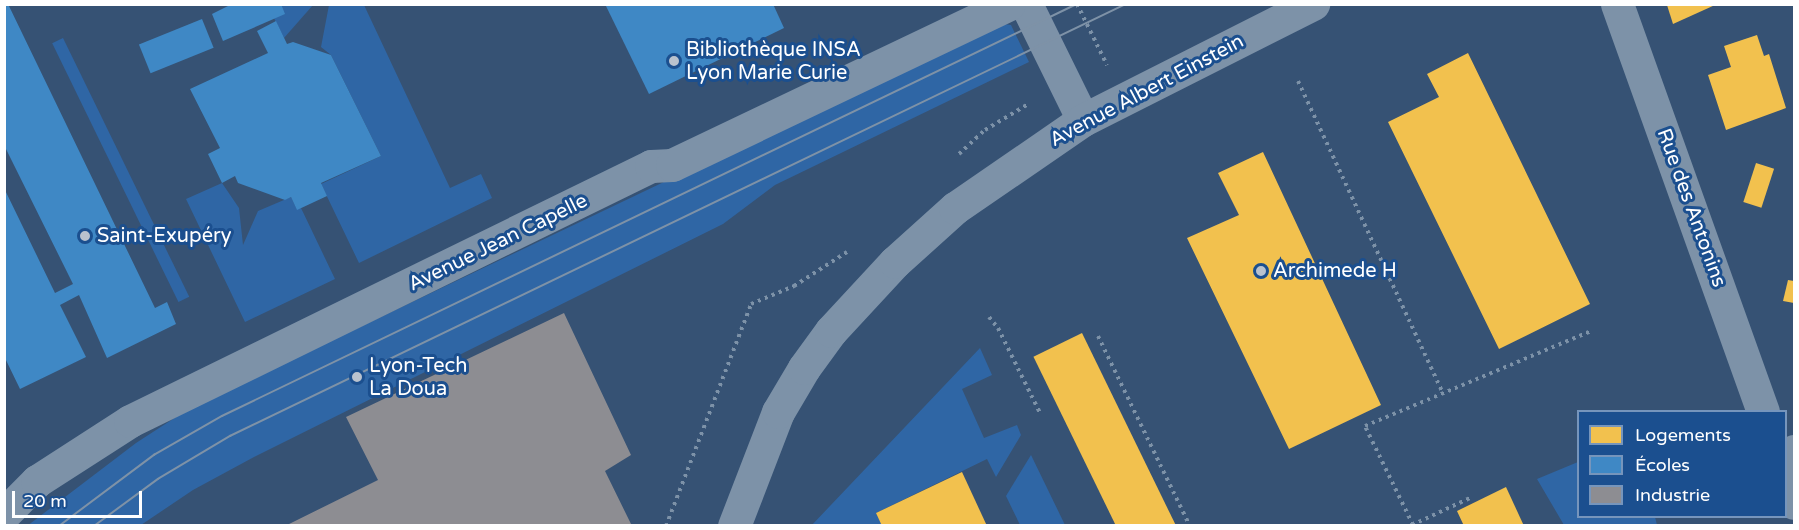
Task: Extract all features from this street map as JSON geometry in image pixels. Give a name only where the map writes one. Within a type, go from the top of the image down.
[{"type":"street","name":"Avenue Jean Capelle","points":[[4,514],[38,481],[130,420],[651,166],[672,165],[1009,4]]},
{"type":"street","points":[[1026,4],[1083,120]]},
{"type":"street","name":"Avenue Albert Einstein","points":[[734,525],[778,412],[831,331],[896,261],[955,208],[1083,120],[1313,4]]},
{"type":"street","name":"Rue des Antonins","points":[[1617,4],[1763,410]]},
{"type":"street","points":[[1787,483],[1794,503]]},
{"type":"path","points":[[1077,4],[1106,62]]},
{"type":"path","points":[[1299,81],[1443,393]]},
{"type":"path","points":[[989,317],[998,328],[1041,415]]},
{"type":"path","points":[[1472,497],[1412,525],[1365,426],[1593,330]]},
{"type":"path","points":[[1098,336],[1190,525]]},
{"type":"shaded area","points":[[281,5],[313,5],[284,38],[274,18]]},
{"type":"shaded area","points":[[329,5],[364,5],[450,188],[481,174],[492,198],[359,263],[321,184],[381,156],[331,55],[321,47]]},
{"type":"shaded area","points":[[997,23],[1011,25],[1029,62],[775,185],[723,224],[254,457],[193,490],[141,525],[27,526],[136,443],[190,408]]},
{"type":"shaded area","points":[[63,38],[189,297],[178,302],[52,43]]},
{"type":"shaded area","points":[[222,183],[239,208],[243,245],[258,211],[291,197],[297,209],[301,208],[335,279],[245,322],[186,199]]},
{"type":"shaded area","points":[[980,348],[992,375],[962,389],[984,438],[1017,425],[1021,435],[996,477],[987,459],[876,513],[882,525],[811,526]]},
{"type":"shaded area","points":[[1031,455],[1065,525],[1020,525],[1006,496]]},
{"type":"shaded area","points":[[1577,462],[1577,518],[1655,518],[1657,525],[1564,525],[1537,479]]},
{"type":"building: Logements","points":[[1667,5],[1715,5],[1673,24]]},
{"type":"building: Logements","points":[[1757,35],[1764,56],[1769,54],[1786,108],[1726,130],[1708,75],[1731,67],[1724,46]]},
{"type":"building: Logements","points":[[1468,53],[1590,304],[1499,349],[1388,122],[1439,97],[1427,74]]},
{"type":"building: Logements","name":"Archimede H","points":[[1263,152],[1381,405],[1289,449],[1187,238],[1239,215],[1218,173]]},
{"type":"building: Logements","points":[[1756,163],[1774,169],[1761,208],[1743,202]]},
{"type":"building: Logements","points":[[1788,280],[1794,281],[1794,303],[1783,301]]},
{"type":"building: Logements","points":[[1082,333],[1176,525],[1116,526],[1033,357]]},
{"type":"building: Logements","points":[[962,472],[987,526],[882,526],[876,513]]},
{"type":"building: Logements","points":[[1506,487],[1524,526],[1464,526],[1457,511]]},
{"type":"building: Écoles","name":"Saint-Exupéry","points":[[4,4],[8,4],[155,308],[167,302],[176,324],[107,358],[79,295],[60,305],[86,357],[20,389],[4,356],[4,188],[55,293],[73,284],[4,145]]},
{"type":"building: Écoles","points":[[232,4],[281,4],[285,14],[223,41],[212,14]]},
{"type":"building: Écoles","name":"Bibliothèque INSA Lyon Marie Curie","points":[[605,4],[773,4],[784,28],[649,94]]},
{"type":"building: Écoles","points":[[202,19],[214,48],[151,73],[139,44]]},
{"type":"building: Écoles","points":[[276,21],[287,44],[293,42],[331,55],[381,156],[321,183],[327,196],[297,210],[291,197],[285,200],[238,183],[235,176],[222,183],[208,154],[220,148],[190,89],[268,53],[257,31]]},
{"type":"building: Industrie","points":[[564,313],[631,455],[605,471],[632,526],[285,526],[378,480],[346,417]]},
{"type":"tram line","points":[[59,526],[154,455],[222,416],[1077,4]]},
{"type":"tram line","points":[[94,526],[158,479],[230,436],[1126,4]]},
{"type":"place","name":"Bibliothèque INSA Lyon Marie Curie","points":[[674,61]]},
{"type":"place","name":"Saint-Exupéry","points":[[85,236]]},
{"type":"place","name":"Archimede H","points":[[1261,271]]},
{"type":"place","name":"Lyon-Tech La Doua","points":[[357,377]]}]
